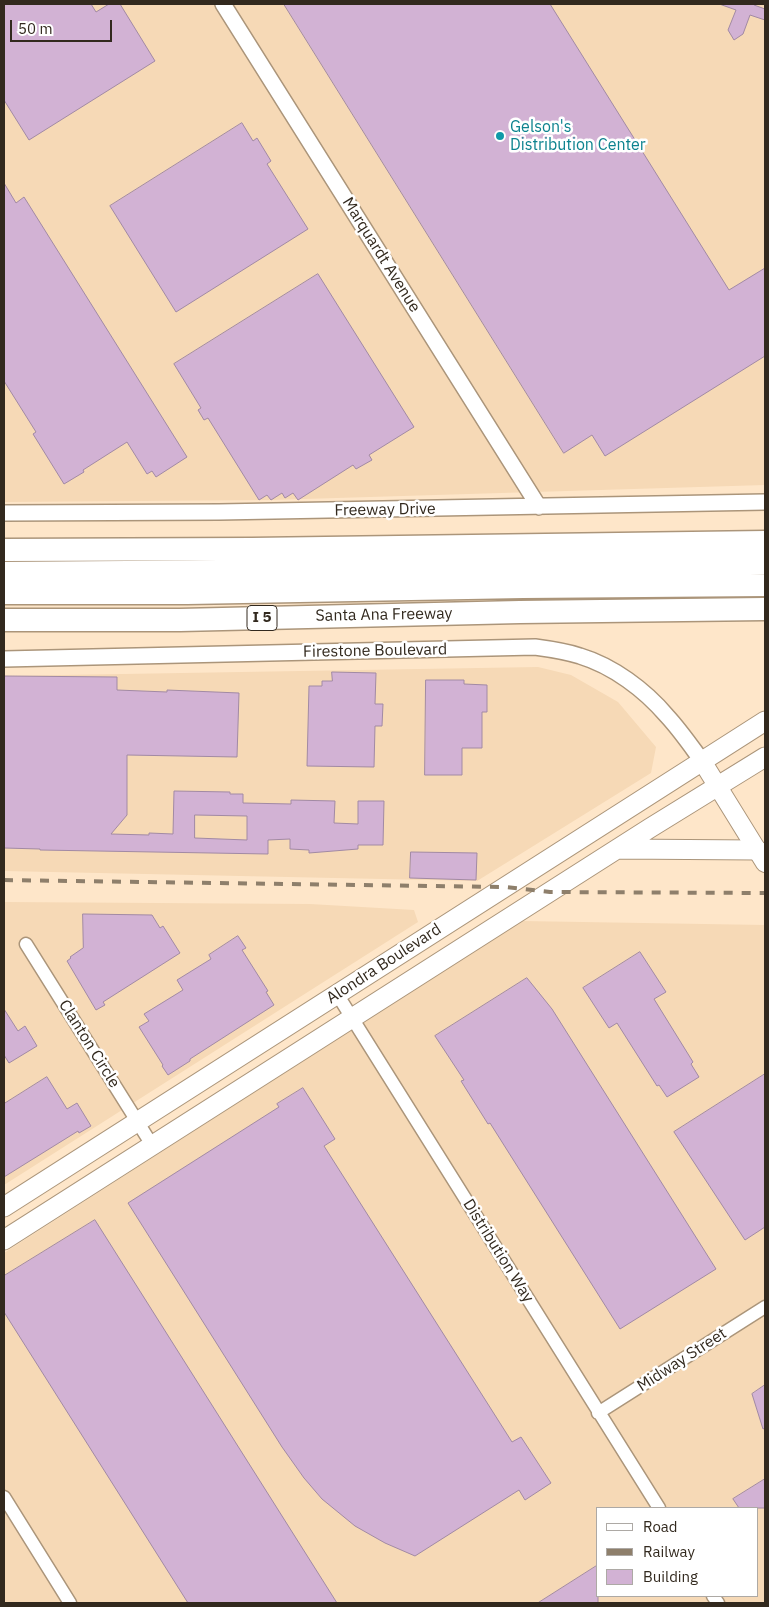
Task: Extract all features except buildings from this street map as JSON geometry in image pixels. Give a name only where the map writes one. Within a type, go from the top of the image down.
[{"type":"highway","points":[[4,550],[252,549],[765,542]]},
{"type":"highway","points":[[4,573],[765,563]]},
{"type":"highway","points":[[4,593],[187,593],[765,585]]},
{"type":"highway","name":"Santa Ana Freeway","points":[[4,620],[180,620],[520,612],[765,610]]},
{"type":"main road","name":"Alondra Boulevard","points":[[4,1207],[765,722]]},
{"type":"main road","name":"Alondra Boulevard","points":[[4,1240],[765,757]]},
{"type":"main road","points":[[702,762],[762,853]]},
{"type":"main road","points":[[618,849],[762,853]]},
{"type":"street","name":"Marquardt Avenue","points":[[223,4],[539,507]]},
{"type":"street","name":"Freeway Drive","points":[[4,513],[209,512],[765,502]]},
{"type":"street","name":"Firestone Boulevard","points":[[4,659],[535,647],[558,650],[581,656],[602,665],[646,694],[675,724],[702,762]]},
{"type":"street","name":"Clanton Circle","points":[[26,944],[152,1145]]},
{"type":"street","name":"Distribution Way","points":[[337,994],[657,1507]]},
{"type":"street","name":"Midway Street","points":[[598,1413],[765,1307]]},
{"type":"street","points":[[4,1497],[70,1603]]},
{"type":"shaded area","points":[[4,4],[765,4],[765,485],[271,500],[4,502]]},
{"type":"shaded area","points":[[538,667],[571,675],[618,702],[656,747],[651,773],[477,881],[4,871],[4,676]]},
{"type":"shaded area","points":[[4,902],[310,904],[414,910],[418,922],[4,1185]]},
{"type":"shaded area","points":[[521,921],[765,925],[765,1603],[4,1603],[4,1253]]},
{"type":"railway","points":[[4,880],[505,887],[550,892],[765,893]]},
{"type":"place","name":"Gelson's Distribution Center","points":[[500,136]]}]
